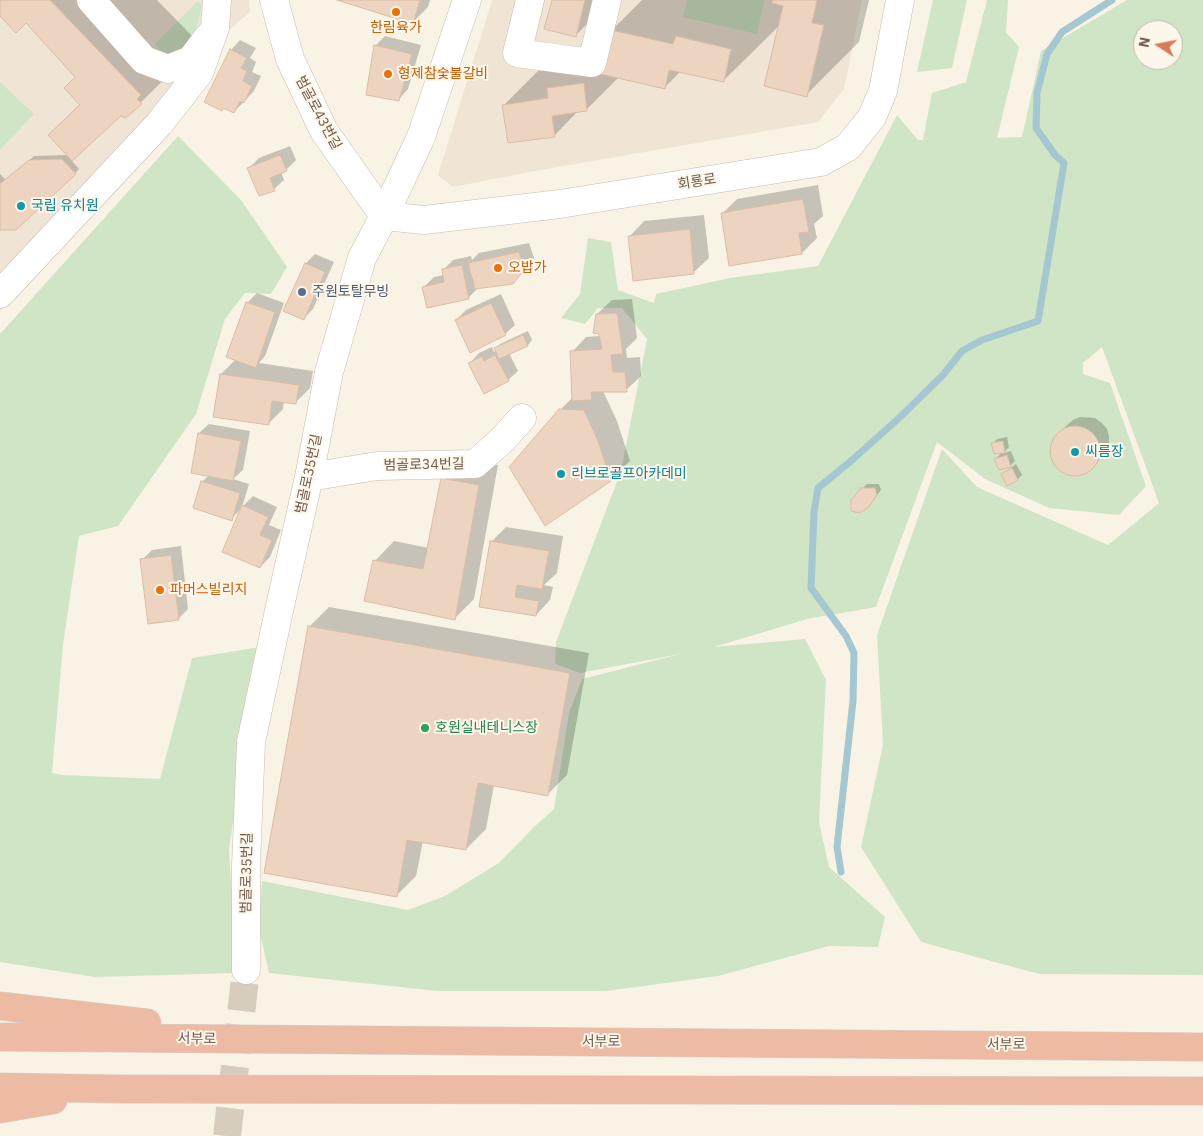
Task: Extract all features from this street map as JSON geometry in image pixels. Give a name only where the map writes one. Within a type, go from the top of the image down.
[{"type":"highway","points":[[0,1006],[297,1040]]},
{"type":"highway","name":"서부로","points":[[0,1037],[1203,1047]]},
{"type":"highway","points":[[0,1087],[122,1089],[1203,1091]]},
{"type":"highway","points":[[0,1109],[122,1089]]},
{"type":"street","points":[[91,0],[144,60],[168,69],[190,60],[214,28]]},
{"type":"street","points":[[5,276],[159,124],[199,73],[214,28],[217,0]]},
{"type":"street","name":"범골로43번길","points":[[274,0],[290,59],[324,131],[384,216]]},
{"type":"street","name":"범골로35번길","points":[[246,970],[246,866],[252,742],[309,477],[329,372],[362,258],[421,137],[468,0]]},
{"type":"street","points":[[530,0],[517,53],[592,63],[607,0]]},
{"type":"street","name":"회룡로","points":[[384,216],[424,220],[550,205],[821,162],[848,147],[872,117],[883,91],[900,0]]},
{"type":"street","name":"범골로34번길","points":[[309,477],[376,466],[475,464],[502,440],[522,418]]},
{"type":"shaded area","points":[[0,0],[249,0],[250,12],[215,42],[0,311]]},
{"type":"shaded area","points":[[492,0],[862,0],[844,89],[818,122],[453,187],[438,175]]},
{"type":"green space","points":[[687,0],[764,0],[757,34],[683,17]]},
{"type":"green space","points":[[933,0],[967,0],[952,68],[917,72]]},
{"type":"green space","points":[[987,0],[1008,0],[1006,32],[1019,47],[997,138],[1022,137],[1041,51],[1127,0],[1203,0],[1203,975],[1039,974],[921,942],[861,847],[883,745],[877,635],[942,449],[977,487],[1108,545],[1159,503],[1102,347],[1083,363],[1083,374],[1110,383],[1146,486],[1119,515],[1049,508],[985,479],[937,442],[876,607],[807,619],[714,647],[805,639],[826,680],[819,822],[829,867],[885,917],[878,947],[829,946],[718,976],[606,991],[438,991],[269,973],[259,929],[262,881],[408,910],[445,896],[499,863],[554,809],[569,713],[582,679],[680,654],[580,673],[555,664],[556,642],[621,471],[647,339],[622,308],[598,308],[585,324],[561,318],[580,294],[588,238],[611,242],[618,290],[654,303],[656,294],[730,278],[818,266],[897,115],[918,140],[923,140],[932,93],[966,82]]},
{"type":"green space","points":[[198,1],[202,6],[196,30],[187,49],[175,54],[163,54],[155,44]]},
{"type":"green space","points":[[0,82],[34,114],[0,150]]},
{"type":"green space","points":[[178,136],[241,200],[287,267],[271,294],[245,293],[225,319],[196,414],[118,526],[79,536],[63,645],[52,773],[160,779],[192,658],[260,647],[229,848],[236,973],[95,977],[0,962],[0,334]]},
{"type":"building","points":[[0,0],[50,0],[141,95],[137,99],[142,104],[126,118],[121,116],[72,161],[48,135],[80,105],[64,88],[75,77],[26,23],[16,33],[0,16]]},
{"type":"building","name":"한림육가","points":[[337,0],[420,0],[413,24]]},
{"type":"building","points":[[552,0],[585,0],[576,37],[544,29]]},
{"type":"building","points":[[773,0],[817,0],[812,23],[824,25],[807,97],[764,86],[783,6],[772,3]]},
{"type":"building","points":[[611,30],[673,44],[676,36],[731,49],[724,82],[669,70],[665,89],[600,74]]},
{"type":"building","name":"형제참숯불갈비","points":[[374,45],[412,54],[399,101],[366,95]]},
{"type":"building","points":[[230,49],[247,58],[241,68],[247,71],[243,81],[252,86],[244,103],[240,101],[234,113],[223,108],[222,111],[204,102]]},
{"type":"building","points":[[584,83],[587,111],[552,116],[555,137],[508,143],[502,105],[548,98],[547,88]]},
{"type":"building","points":[[280,155],[287,171],[270,178],[275,191],[259,196],[247,168]]},
{"type":"building","name":"국립 유치원","points":[[62,159],[76,174],[16,230],[0,230],[0,182],[29,160]]},
{"type":"building","points":[[803,199],[809,232],[799,233],[802,254],[729,266],[721,213]]},
{"type":"building","points":[[690,229],[694,274],[633,281],[628,236]]},
{"type":"building","points":[[519,252],[525,269],[513,284],[475,289],[468,263]]},
{"type":"building","points":[[305,263],[325,272],[304,320],[283,311]]},
{"type":"building","points":[[462,265],[469,299],[427,308],[422,287],[444,282],[442,269]]},
{"type":"building","points":[[246,302],[275,312],[256,368],[226,357]]},
{"type":"building","points":[[491,303],[506,335],[470,353],[455,320]]},
{"type":"building","points":[[617,313],[623,354],[611,355],[613,372],[625,372],[627,392],[591,392],[592,400],[572,401],[570,351],[602,349],[599,334],[593,333],[596,314]]},
{"type":"building","points":[[523,335],[528,346],[499,359],[494,348]]},
{"type":"building","points":[[495,355],[509,381],[484,394],[468,363],[482,356],[484,361]]},
{"type":"building","points":[[220,374],[299,385],[296,404],[272,401],[269,425],[213,417]]},
{"type":"building","name":"리브로골프아카데미","points":[[559,409],[584,410],[598,441],[611,481],[545,526],[509,467]]},
{"type":"building","name":"씨름장","points":[[1075,426],[1085,428],[1093,433],[1098,441],[1100,451],[1098,461],[1093,469],[1085,474],[1075,476],[1065,474],[1057,469],[1052,461],[1050,451],[1052,441],[1057,433],[1065,428]]},
{"type":"building","points":[[198,433],[241,441],[233,481],[191,473]]},
{"type":"building","points":[[1003,441],[1005,453],[994,454],[991,443]]},
{"type":"building","points":[[1007,455],[1011,467],[999,470],[994,459]]},
{"type":"building","points":[[1012,468],[1018,480],[1007,486],[1001,474]]},
{"type":"building","points":[[441,478],[479,485],[455,620],[364,601],[373,560],[423,569]]},
{"type":"building","points":[[201,481],[240,493],[232,521],[193,508]]},
{"type":"building","points":[[861,488],[875,488],[877,495],[868,508],[859,513],[851,511],[851,500]]},
{"type":"building","points":[[242,505],[268,517],[260,535],[272,540],[260,568],[222,552]]},
{"type":"building","points":[[490,541],[549,551],[542,589],[517,585],[515,597],[539,601],[536,616],[479,607]]},
{"type":"building","name":"파머스빌리지","points":[[171,555],[179,620],[148,624],[140,559]]},
{"type":"building","name":"호원실내테니스장","points":[[308,626],[570,673],[548,796],[478,783],[466,850],[407,840],[397,897],[264,873]]},
{"type":"waterway","points":[[841,872],[837,847],[853,701],[854,653],[846,636],[811,588],[814,512],[818,488],[898,419],[943,375],[962,351],[982,340],[1038,321],[1064,163],[1055,155],[1036,128],[1037,93],[1047,54],[1062,32],[1112,0]]},
{"type":"tunnel","points":[[227,1136],[246,970]]},
{"type":"place","name":"한림육가","points":[[396,12]]},
{"type":"place","name":"형제참숯불갈비","points":[[388,74]]},
{"type":"place","name":"국립 유치원","points":[[21,206]]},
{"type":"place","name":"오밥가","points":[[498,268]]},
{"type":"place","name":"주원토탈무빙","points":[[302,292]]},
{"type":"place","name":"씨름장","points":[[1075,452]]},
{"type":"place","name":"리브로골프아카데미","points":[[561,474]]},
{"type":"place","name":"파머스빌리지","points":[[160,590]]},
{"type":"place","name":"호원실내테니스장","points":[[425,728]]}]
